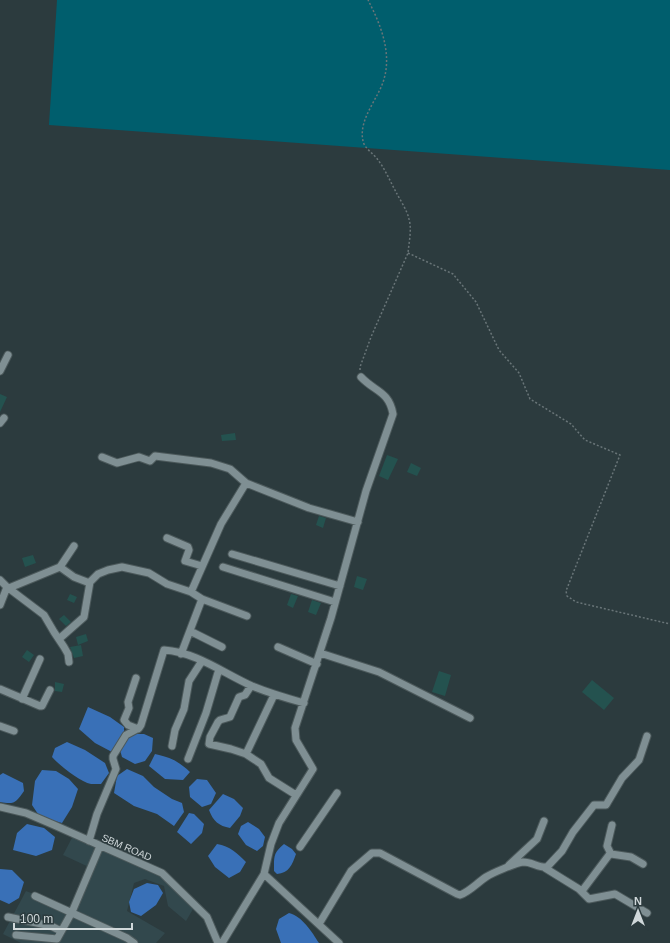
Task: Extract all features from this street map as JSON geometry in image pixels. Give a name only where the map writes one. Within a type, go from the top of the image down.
[{"type":"street","points":[[0,371],[8,355]]},
{"type":"street","points":[[222,943],[264,874],[276,830],[313,769],[296,740],[296,728],[336,602],[366,491],[393,414],[391,404],[383,394],[361,377]]},
{"type":"street","points":[[102,458],[117,463],[139,457],[150,461],[155,456],[164,456],[211,463],[230,469],[246,483],[309,508],[358,522]]},
{"type":"street","points":[[190,592],[221,524],[246,483]]},
{"type":"street","points":[[167,538],[188,547],[189,550],[185,561],[202,566]]},
{"type":"street","points":[[0,605],[8,588],[60,567],[74,546]]},
{"type":"street","points":[[232,554],[340,586]]},
{"type":"street","points":[[223,566],[336,602]]},
{"type":"street","points":[[60,567],[74,577],[90,582]]},
{"type":"street","points":[[59,639],[84,617],[90,582],[98,574],[122,567],[149,573],[166,584],[190,592],[202,599],[248,616]]},
{"type":"street","points":[[0,580],[8,588],[44,615],[68,654],[69,662]]},
{"type":"street","points":[[181,654],[202,599]]},
{"type":"street","points":[[190,631],[222,646]]},
{"type":"street","points":[[278,647],[317,664]]},
{"type":"street","points":[[89,841],[97,814],[116,769],[113,756],[126,735],[138,729],[141,725],[163,652],[165,650],[202,661],[251,686],[274,695],[304,703]]},
{"type":"street","points":[[320,653],[379,672],[470,718]]},
{"type":"street","points":[[22,699],[40,659]]},
{"type":"street","points":[[172,746],[175,730],[184,709],[189,681],[202,661]]},
{"type":"street","points":[[188,760],[206,713],[219,669]]},
{"type":"street","points":[[136,678],[128,702],[129,708],[124,720],[128,725],[138,729]]},
{"type":"street","points":[[251,686],[245,695],[239,697],[230,717],[218,722],[208,742],[209,745],[231,749],[246,754],[261,764],[269,778],[296,795]]},
{"type":"street","points":[[0,689],[38,706],[42,706],[50,690]]},
{"type":"street","points":[[246,754],[274,695]]},
{"type":"street","points":[[0,726],[14,731]]},
{"type":"street","points":[[545,868],[549,866],[562,851],[573,832],[594,805],[606,805],[622,778],[639,760],[647,736]]},
{"type":"street","points":[[300,846],[337,793]]},
{"type":"street","name":"SBM ROAD","points":[[0,807],[26,813],[162,873],[206,918],[218,943]]},
{"type":"street","points":[[505,869],[537,839],[544,821]]},
{"type":"street","points":[[611,854],[608,846],[612,824]]},
{"type":"street","points":[[16,935],[57,941],[72,912],[100,846]]},
{"type":"street","points":[[319,924],[345,879],[351,871],[372,852],[380,853],[460,895],[486,877],[524,862],[533,863],[545,868],[582,891],[587,898],[591,899],[613,894],[618,895],[647,913]]},
{"type":"street","points":[[582,891],[611,854]]},
{"type":"street","points":[[611,854],[631,857],[642,864]]},
{"type":"street","points":[[264,874],[339,943]]},
{"type":"street","points":[[35,896],[128,938],[134,943]]},
{"type":"street","points":[[8,917],[51,926],[61,931]]},
{"type":"path","points":[[361,377],[360,367],[371,337],[408,253],[409,220],[378,160],[363,143],[362,134],[368,111],[384,79],[387,62],[384,40],[378,19],[368,0]]},
{"type":"path","points":[[408,253],[453,274],[458,278],[476,302],[499,350],[518,373],[530,399],[571,424],[585,440],[620,455],[566,591],[568,596],[576,602],[670,624]]},
{"type":"shaded area","points":[[57,0],[670,0],[670,170],[49,125]]},
{"type":"shaded area","points":[[73,836],[159,873],[193,909],[186,921],[168,906],[164,886],[145,879],[134,883],[127,911],[165,933],[156,943],[21,943],[3,934],[26,891],[72,909],[91,868],[63,855]]},
{"type":"water","points":[[88,707],[110,717],[124,727],[124,739],[112,752],[95,743],[79,729]]},
{"type":"water","points":[[129,734],[144,734],[153,738],[152,751],[145,761],[135,764],[122,757],[120,750]]},
{"type":"water","points":[[67,742],[85,750],[105,763],[109,773],[101,784],[86,783],[65,769],[52,757],[55,748]]},
{"type":"water","points":[[155,754],[174,760],[190,772],[183,780],[165,779],[149,766]]},
{"type":"water","points":[[127,769],[143,776],[154,787],[172,799],[182,803],[184,812],[174,826],[157,814],[134,806],[114,793],[117,776]]},
{"type":"water","points":[[42,770],[56,771],[69,779],[78,789],[72,807],[62,823],[40,817],[32,805],[35,781]]},
{"type":"water","points":[[3,773],[23,783],[24,791],[15,802],[0,802],[0,775]]},
{"type":"water","points":[[197,779],[207,780],[216,793],[211,804],[202,807],[190,797],[189,787]]},
{"type":"water","points":[[223,794],[234,799],[243,808],[240,816],[230,828],[217,822],[212,817],[209,810]]},
{"type":"water","points":[[189,813],[194,814],[204,824],[202,833],[191,844],[177,832]]},
{"type":"water","points":[[248,822],[259,829],[265,837],[263,846],[257,851],[246,845],[238,834],[241,826]]},
{"type":"water","points":[[27,824],[44,828],[55,837],[52,850],[36,856],[13,850],[17,833]]},
{"type":"water","points":[[217,844],[230,848],[246,862],[240,872],[229,878],[215,867],[208,856]]},
{"type":"water","points":[[284,844],[292,849],[296,854],[290,868],[277,874],[274,871],[275,856]]},
{"type":"water","points":[[0,869],[12,870],[24,882],[19,898],[9,904],[0,900]]},
{"type":"water","points":[[147,883],[158,885],[163,893],[156,905],[141,916],[131,912],[129,902],[134,889]]},
{"type":"water","points":[[289,913],[298,917],[310,929],[319,943],[281,943],[276,929],[279,919]]},
{"type":"building","points":[[0,394],[7,397],[0,412]]},
{"type":"building","points":[[235,433],[236,440],[222,441],[221,435]]},
{"type":"building","points":[[387,455],[398,459],[388,480],[379,476]]},
{"type":"building","points":[[411,463],[421,468],[417,476],[407,472]]},
{"type":"building","points":[[319,516],[326,518],[323,528],[316,525]]},
{"type":"building","points":[[33,555],[36,563],[25,567],[22,558]]},
{"type":"building","points":[[357,576],[367,579],[363,590],[354,587]]},
{"type":"building","points":[[70,594],[77,597],[74,603],[67,600]]},
{"type":"building","points":[[291,594],[298,596],[293,608],[287,605]]},
{"type":"building","points":[[312,600],[321,603],[316,615],[308,612]]},
{"type":"building","points":[[64,615],[71,622],[66,626],[59,619]]},
{"type":"building","points":[[86,634],[88,641],[78,645],[76,637]]},
{"type":"building","points":[[81,645],[83,656],[74,658],[70,647]]},
{"type":"building","points":[[27,650],[34,655],[29,662],[22,657]]},
{"type":"building","points":[[439,671],[451,675],[445,696],[432,692]]},
{"type":"building","points":[[592,680],[614,698],[604,710],[582,692]]},
{"type":"building","points":[[55,682],[64,684],[62,692],[55,691]]}]
